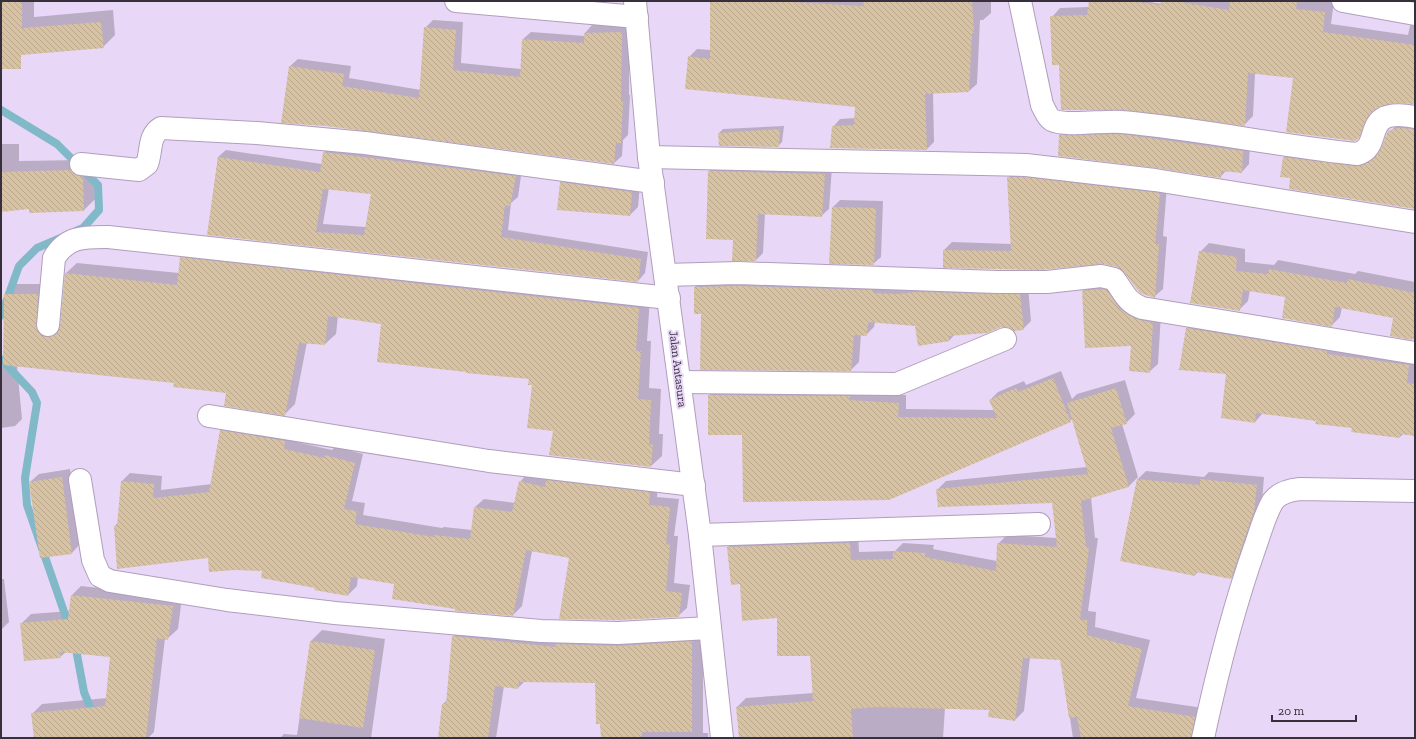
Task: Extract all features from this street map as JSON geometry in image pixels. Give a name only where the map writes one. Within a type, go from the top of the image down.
[{"type":"street","points":[[456,1],[636,9]]},
{"type":"street","points":[[1020,1],[1042,105],[1048,116],[1053,120],[1066,122],[1118,121],[1168,126],[1357,154],[1364,152],[1369,148],[1372,133],[1379,120],[1389,115],[1400,114],[1415,116]]},
{"type":"street","points":[[1343,1],[1415,14]]},
{"type":"street","name":"Jalan Antasura","points":[[636,9],[649,157],[694,485],[722,738]]},
{"type":"street","points":[[81,164],[139,170],[147,164],[152,137],[155,132],[161,128],[257,133],[365,143],[653,182]]},
{"type":"street","points":[[649,157],[1026,165],[1155,180],[1415,222]]},
{"type":"street","points":[[48,324],[54,258],[58,250],[78,238],[108,237],[669,298]]},
{"type":"street","points":[[665,275],[738,273],[997,282],[1047,282],[1101,276],[1114,279],[1126,298],[1132,304],[1142,308],[1415,353]]},
{"type":"street","points":[[680,382],[897,384],[1005,339]]},
{"type":"street","points":[[209,416],[489,461],[694,485]]},
{"type":"street","points":[[80,480],[93,560],[100,576],[110,581],[258,604],[533,630],[618,633],[709,628]]},
{"type":"street","points":[[1203,738],[1223,650],[1250,563],[1274,501],[1287,491],[1300,489],[1415,491]]},
{"type":"street","points":[[700,535],[1039,524]]},
{"type":"building","points":[[1,1],[22,1],[22,28],[101,22],[104,48],[21,55],[21,69],[1,69]]},
{"type":"building","points":[[710,1],[773,1],[863,6],[864,1],[972,1],[974,33],[972,33],[969,92],[925,94],[927,150],[830,148],[832,126],[854,125],[855,107],[685,89],[688,56],[710,59]]},
{"type":"building","points":[[1089,1],[1130,1],[1160,5],[1161,1],[1174,1],[1229,10],[1230,1],[1297,1],[1296,9],[1325,12],[1323,32],[1415,45],[1415,104],[1395,103],[1379,107],[1368,116],[1359,138],[1355,141],[1286,132],[1293,78],[1248,73],[1245,126],[1123,110],[1061,110],[1059,65],[1052,65],[1050,16],[1087,15]]},
{"type":"building","points":[[424,27],[456,30],[453,70],[520,77],[522,39],[584,43],[584,33],[622,32],[621,102],[623,102],[621,143],[616,143],[614,164],[326,126],[281,123],[289,66],[344,74],[342,86],[419,98]]},
{"type":"building","points":[[1398,128],[1415,129],[1413,172],[1415,172],[1415,209],[1289,189],[1290,178],[1280,177],[1283,157],[1356,166],[1363,165],[1375,157],[1381,148],[1388,131]]},
{"type":"building","points":[[780,129],[779,147],[719,146],[718,133]]},
{"type":"building","points":[[1121,134],[1243,151],[1242,173],[1221,171],[1221,178],[1156,168],[1058,156],[1059,135]]},
{"type":"building","points":[[323,152],[516,176],[510,206],[505,205],[501,237],[641,259],[638,282],[207,235],[218,157],[320,172]],"holes":[[[323,189],[371,194],[364,235],[316,232]]]},
{"type":"building","points":[[71,170],[74,174],[83,177],[84,211],[29,213],[29,209],[1,212],[1,172]]},
{"type":"building","points":[[708,171],[825,174],[822,217],[758,214],[756,261],[732,261],[733,240],[706,239]]},
{"type":"building","points":[[1007,177],[1025,177],[1160,193],[1155,244],[1159,244],[1155,298],[1140,293],[1124,272],[1117,267],[1104,264],[1040,270],[943,268],[943,250],[1011,251]]},
{"type":"building","points":[[560,182],[632,192],[630,216],[557,210]]},
{"type":"building","points":[[832,207],[876,208],[874,265],[829,264]]},
{"type":"building","points":[[1199,251],[1237,257],[1236,271],[1268,274],[1269,269],[1347,283],[1348,279],[1415,293],[1415,336],[1413,336],[1412,340],[1390,336],[1393,318],[1335,307],[1332,327],[1282,318],[1285,297],[1243,290],[1240,311],[1190,303]]},
{"type":"building","points":[[180,257],[639,308],[636,351],[641,351],[638,399],[651,400],[649,444],[653,445],[651,467],[549,455],[553,431],[527,428],[532,385],[528,385],[529,379],[377,362],[381,324],[328,316],[325,345],[299,343],[285,416],[224,406],[226,393],[173,387],[174,383],[3,365],[4,294],[38,294],[37,330],[41,335],[47,337],[53,336],[58,332],[60,326],[65,273],[177,285]]},
{"type":"building","points":[[738,286],[873,290],[873,293],[898,294],[917,292],[1020,294],[1024,330],[1014,331],[1007,327],[1001,327],[987,333],[949,336],[949,341],[918,346],[915,326],[868,322],[867,336],[854,335],[851,371],[700,370],[701,314],[694,314],[694,287]]},
{"type":"building","points":[[1100,289],[1107,290],[1119,308],[1130,316],[1153,323],[1150,373],[1129,371],[1131,346],[1085,348],[1082,291]]},
{"type":"building","points":[[1186,328],[1327,351],[1327,354],[1409,365],[1407,383],[1415,384],[1415,436],[1400,434],[1400,438],[1351,432],[1352,428],[1315,424],[1316,421],[1256,413],[1255,423],[1221,418],[1226,374],[1179,370]]},
{"type":"building","points":[[1053,378],[1071,422],[889,500],[743,502],[742,435],[708,435],[708,395],[850,396],[849,400],[899,403],[898,417],[997,418],[989,400],[1016,388],[1018,392]]},
{"type":"building","points":[[1116,388],[1127,424],[1111,428],[1129,487],[1081,501],[1086,547],[1089,547],[1080,620],[1087,620],[1087,635],[1142,649],[1128,706],[1195,717],[1191,738],[1081,738],[1077,717],[1069,718],[1060,660],[1023,658],[1015,721],[988,717],[989,710],[877,707],[851,709],[853,738],[739,738],[736,707],[813,701],[810,656],[777,656],[777,618],[742,621],[740,584],[731,585],[727,547],[850,543],[851,560],[893,559],[893,551],[925,553],[925,557],[996,571],[997,543],[1057,547],[1052,503],[938,507],[936,489],[1088,474],[1067,403]]},
{"type":"building","points":[[220,430],[285,441],[284,449],[325,458],[325,455],[355,463],[344,509],[357,511],[355,524],[434,537],[434,535],[470,539],[474,507],[512,512],[519,481],[545,487],[546,480],[650,492],[649,505],[670,507],[666,544],[670,545],[666,591],[682,593],[679,617],[618,620],[559,619],[569,558],[526,550],[513,616],[455,611],[455,609],[392,599],[394,584],[351,577],[348,596],[261,578],[262,571],[234,570],[209,572],[208,558],[117,569],[114,526],[117,526],[121,481],[154,484],[153,498],[209,492]]},
{"type":"building","points":[[62,477],[72,554],[40,558],[29,482]]},
{"type":"building","points":[[1137,479],[1200,485],[1200,479],[1257,485],[1254,511],[1231,579],[1196,572],[1195,576],[1120,561]]},
{"type":"building","points":[[71,595],[173,606],[168,640],[157,638],[146,738],[34,738],[31,713],[105,706],[110,657],[60,652],[61,658],[24,661],[20,623],[68,619]]},
{"type":"building","points":[[452,636],[555,647],[555,644],[618,646],[692,641],[692,732],[642,732],[642,738],[601,738],[600,724],[596,724],[595,683],[519,682],[518,689],[495,686],[488,738],[438,738],[442,704],[446,704]]},
{"type":"building","points":[[310,641],[375,650],[363,728],[299,718]]},
{"type":"waterway","points":[[1,110],[57,144],[98,185],[99,210],[83,228],[76,231]]},
{"type":"waterway","points":[[1,316],[19,266],[37,248],[63,237]]},
{"type":"waterway","points":[[1,359],[32,392],[37,403],[25,478],[27,505],[70,629]]},
{"type":"waterway","points":[[75,644],[84,692],[94,717]]}]
